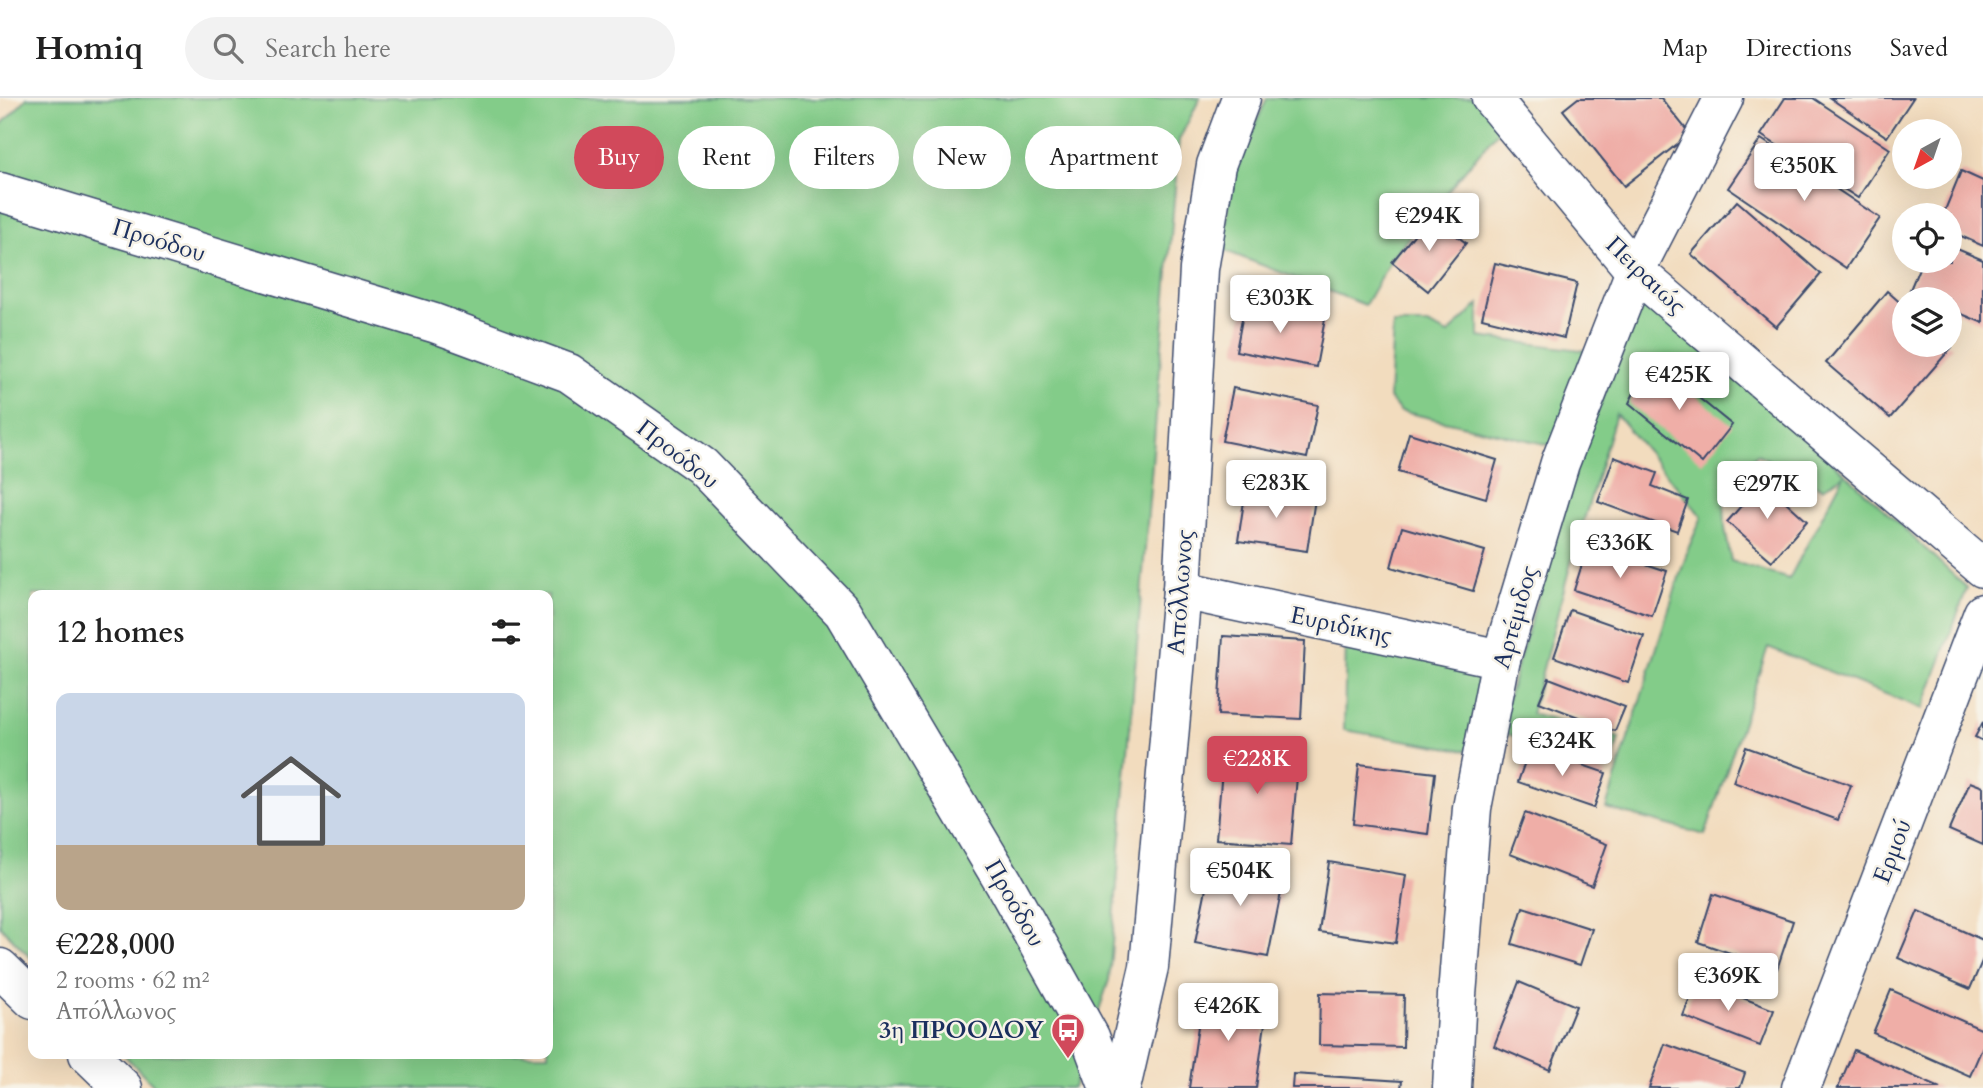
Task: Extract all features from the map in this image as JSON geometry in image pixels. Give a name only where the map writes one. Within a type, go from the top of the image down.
[{"type":"street","name":"Απόλλωνος","points":[[1121,1088],[1149,967],[1182,590],[1199,269],[1216,164],[1241,98]]},
{"type":"street","name":"Πειραιώς","points":[[1491,98],[1634,271],[1983,568]]},
{"type":"street","name":"Αρτέμιδος","points":[[1452,1088],[1472,808],[1501,659],[1560,463],[1634,271],[1724,98]]},
{"type":"street","name":"Προόδου","points":[[0,192],[434,323],[569,373],[702,467],[843,612],[1004,883],[1064,990],[1090,1037],[1109,1088]]},
{"type":"street","name":"Ευριδίκης","points":[[1182,590],[1501,659]]},
{"type":"street","name":"Ερμού","points":[[1801,1088],[1983,613]]},
{"type":"street","points":[[0,968],[28,995]]},
{"type":"street","points":[[93,1059],[123,1088]]},
{"type":"green space","points":[[27,98],[1200,98],[1182,134],[1182,126],[1025,126],[1025,189],[1175,189],[1109,980],[1073,1088],[157,1088],[128,1059],[553,1059],[553,590],[28,590],[28,955],[0,926],[0,126]]},
{"type":"green space","points":[[1267,98],[1481,98],[1503,125],[1393,256],[1365,305],[1223,250],[1232,179]]},
{"type":"green space","points":[[1644,297],[1845,473],[1967,588],[1923,709],[1768,647],[1705,835],[1606,808],[1688,549],[1702,517],[1616,414],[1570,566],[1531,714],[1619,738],[1611,766],[1498,731],[1582,448]],"holes":[[[1757,454],[1823,488],[1844,475],[1789,579],[1731,561],[1725,528],[1724,494]]]},
{"type":"green space","points":[[1479,304],[1479,337],[1589,351],[1554,446],[1400,411],[1389,398],[1393,324],[1427,324],[1448,334]]},
{"type":"green space","points":[[1346,638],[1486,667],[1469,751],[1344,730]]},
{"type":"building","points":[[1578,98],[1661,98],[1690,134],[1624,186],[1563,110]]},
{"type":"building","points":[[1785,98],[1813,98],[1890,149],[1858,198],[1761,135]]},
{"type":"building","points":[[1830,98],[1913,98],[1899,119],[1892,119],[1892,130],[1887,137]]},
{"type":"building","points":[[1761,139],[1880,218],[1846,268],[1728,188]]},
{"type":"building","points":[[1962,171],[1983,181],[1983,246],[1962,236],[1962,203],[1948,203],[1954,189],[1962,189]]},
{"type":"building","points":[[1737,201],[1821,274],[1776,327],[1691,254]]},
{"type":"building","points":[[1430,215],[1466,243],[1428,291],[1392,262]]},
{"type":"building","points":[[1962,251],[1983,260],[1983,323],[1962,314],[1962,287],[1911,287],[1917,273],[1962,273]]},
{"type":"building","points":[[1495,263],[1577,283],[1564,338],[1482,318]]},
{"type":"building","points":[[1887,291],[1892,295],[1892,357],[1943,357],[1890,418],[1826,363]]},
{"type":"building","points":[[1245,303],[1325,319],[1316,367],[1236,351]]},
{"type":"building","points":[[1651,359],[1732,425],[1702,463],[1629,403]]},
{"type":"building","points":[[1233,388],[1318,405],[1307,458],[1222,441]]},
{"type":"building","points":[[1409,433],[1497,460],[1486,498],[1398,472]]},
{"type":"building","points":[[1614,457],[1657,473],[1652,486],[1688,500],[1677,531],[1598,502]]},
{"type":"building","points":[[1763,481],[1807,521],[1772,561],[1727,522]]},
{"type":"building","points":[[1246,488],[1315,499],[1307,551],[1238,541]]},
{"type":"building","points":[[1402,527],[1485,551],[1473,591],[1391,567]]},
{"type":"building","points":[[1588,545],[1667,571],[1652,616],[1574,590]]},
{"type":"building","points":[[1570,610],[1644,636],[1628,683],[1554,657]]},
{"type":"building","points":[[1223,636],[1305,641],[1301,719],[1218,715]]},
{"type":"building","points":[[1549,678],[1625,707],[1615,731],[1539,702]]},
{"type":"building","points":[[1983,722],[1983,741],[1975,737]]},
{"type":"building","points":[[1224,747],[1299,754],[1291,845],[1216,839]]},
{"type":"building","points":[[1530,747],[1606,773],[1594,808],[1518,782]]},
{"type":"building","points":[[1746,747],[1851,785],[1838,820],[1733,782]]},
{"type":"building","points":[[1359,764],[1435,773],[1428,834],[1353,824]]},
{"type":"building","points":[[1970,782],[1983,787],[1983,845],[1949,830]]},
{"type":"building","points":[[1525,813],[1607,844],[1592,886],[1510,854]]},
{"type":"building","points":[[1212,859],[1285,873],[1268,957],[1195,943]]},
{"type":"building","points":[[1329,862],[1406,875],[1396,943],[1319,932]]},
{"type":"building","points":[[1713,894],[1793,921],[1777,969],[1698,942]]},
{"type":"building","points":[[1523,907],[1592,929],[1580,965],[1512,944]]},
{"type":"building","points":[[1918,911],[1983,940],[1983,959],[1970,989],[1898,958]]},
{"type":"building","points":[[1697,980],[1774,1010],[1760,1046],[1683,1016]]},
{"type":"building","points":[[1519,982],[1576,1006],[1550,1070],[1494,1046]]},
{"type":"building","points":[[1891,990],[1983,1030],[1983,1046],[1970,1076],[1873,1033]]},
{"type":"building","points":[[1203,992],[1268,1002],[1256,1088],[1189,1088]]},
{"type":"building","points":[[1320,993],[1404,995],[1403,1047],[1319,1045]]},
{"type":"building","points":[[1665,1044],[1745,1073],[1740,1088],[1649,1088]]},
{"type":"building","points":[[1854,1050],[1940,1088],[1838,1088]]},
{"type":"building","points":[[1293,1074],[1402,1081],[1401,1088],[1292,1088]]},
{"type":"place","name":"3η ΠΡΟΟΔΟΥ","points":[[1068,1060]]}]
